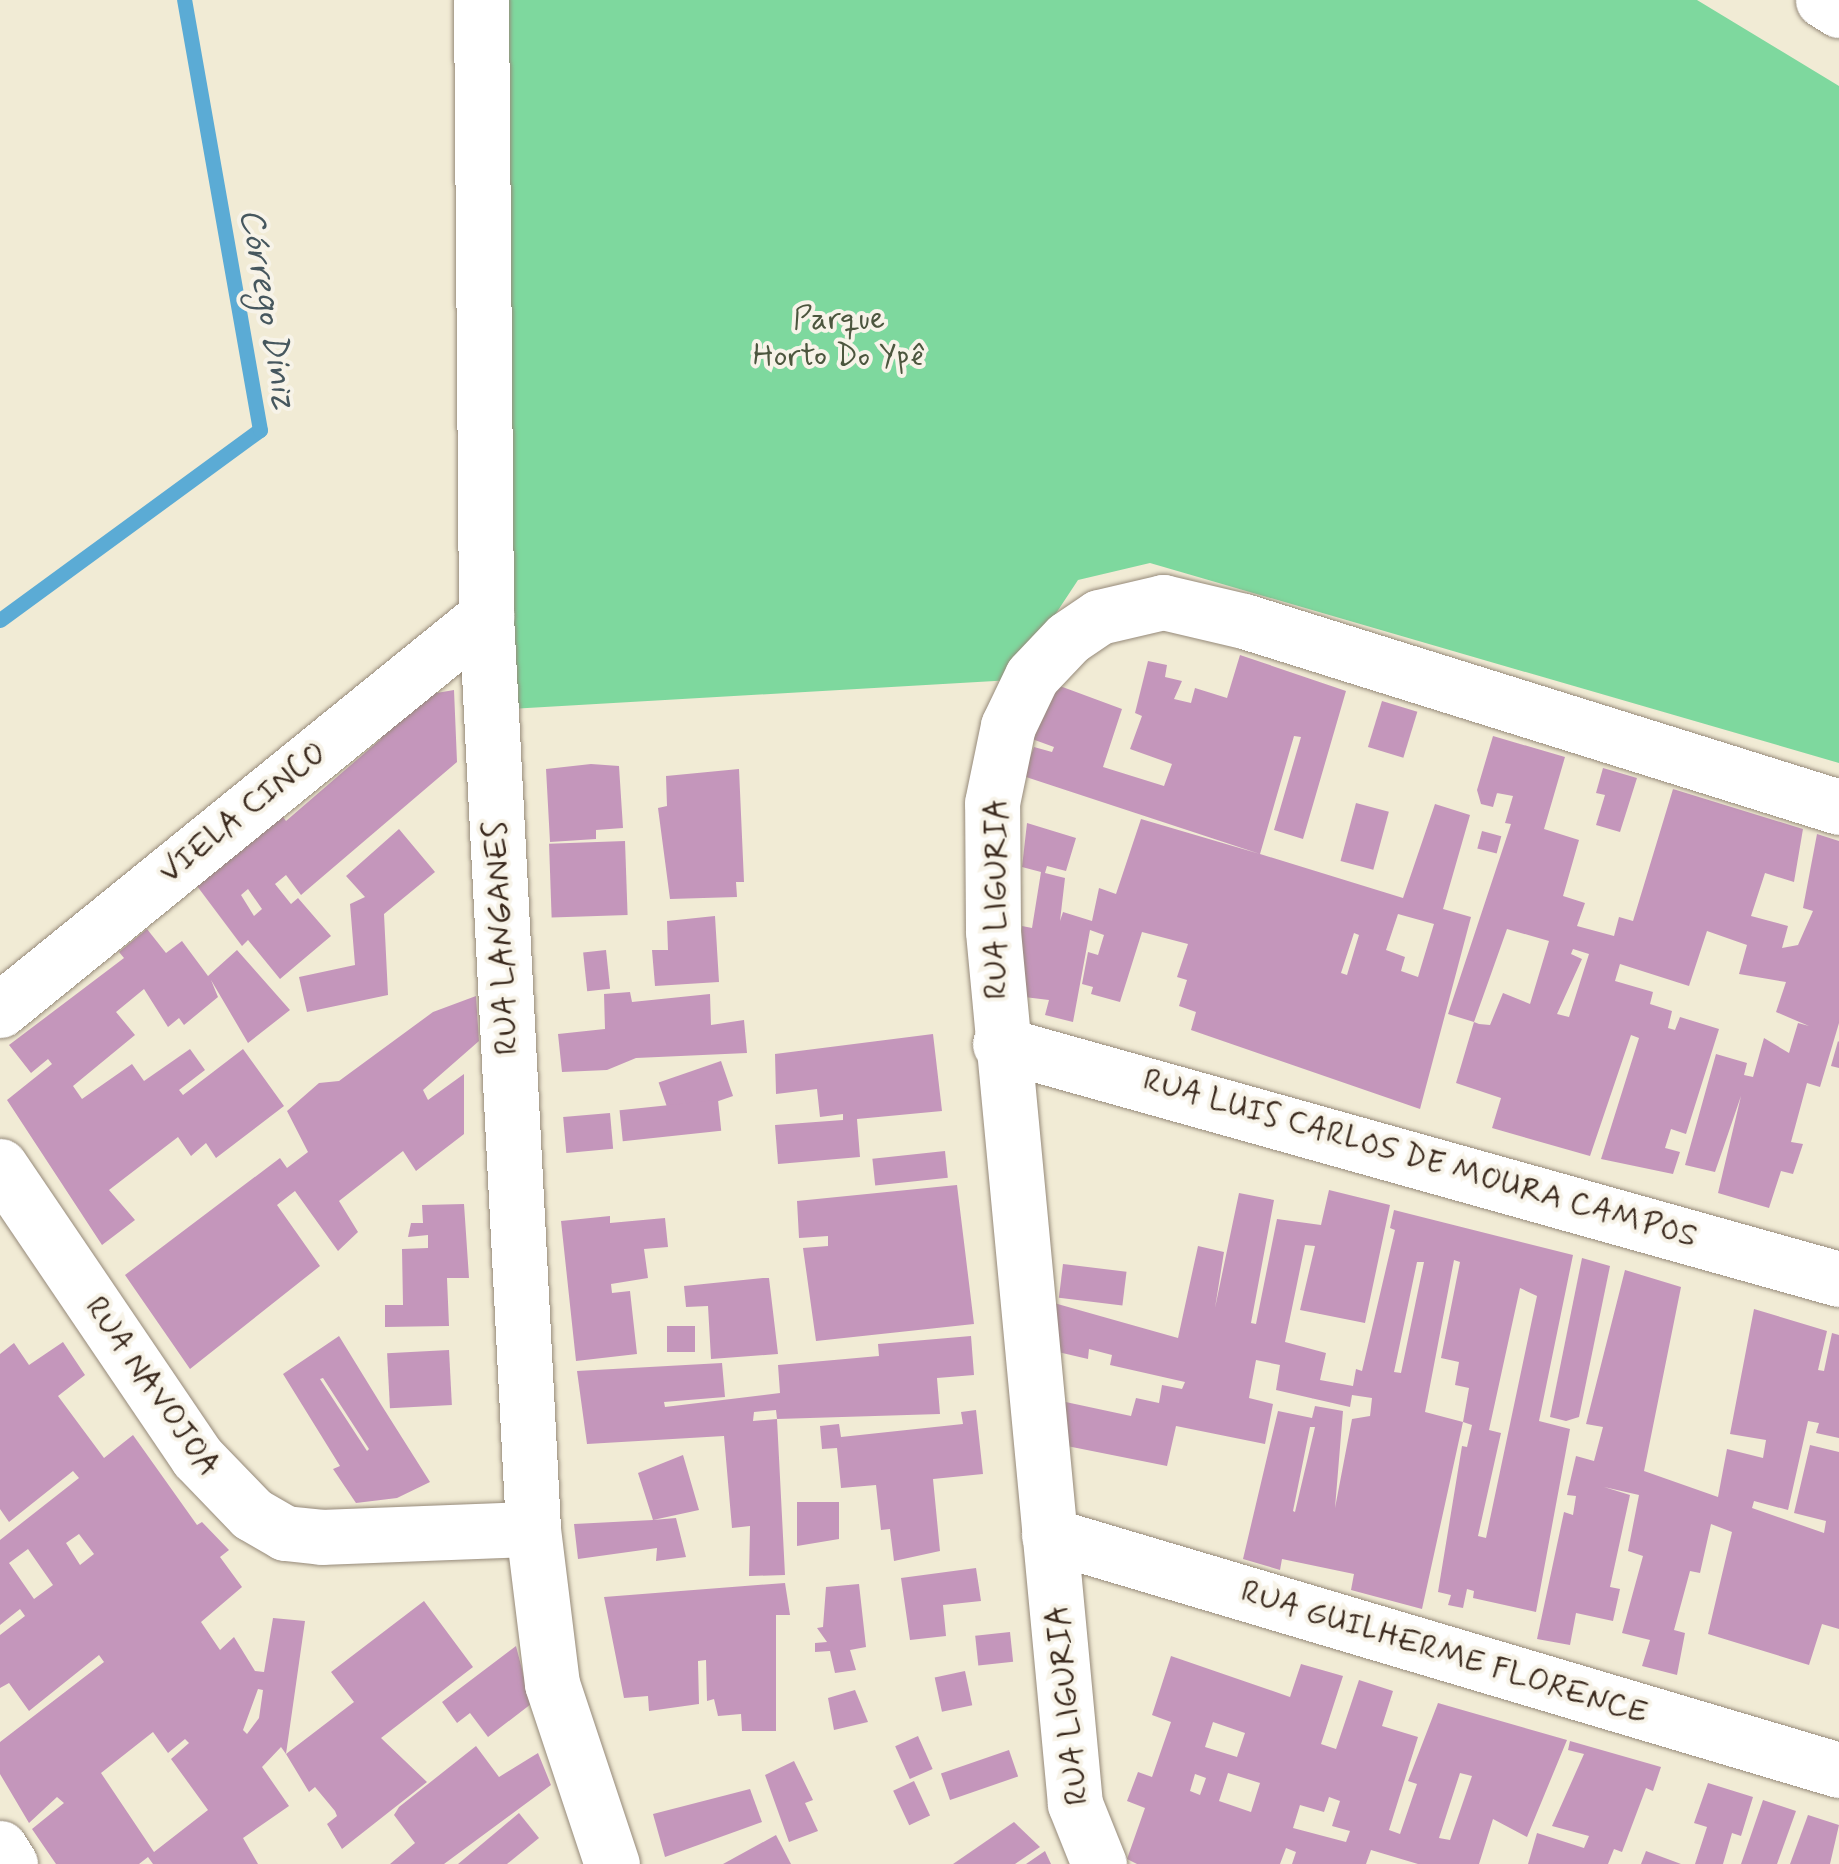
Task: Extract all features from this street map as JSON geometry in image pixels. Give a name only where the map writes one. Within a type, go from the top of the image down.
[{"type":"street","name":"RUA LANGANES","points":[[481,0],[486,616],[533,1529],[552,1684],[612,1864]]},
{"type":"street","points":[[1822,0],[1839,10]]},
{"type":"street","name":"RUA LIGURIA","points":[[1098,1864],[1075,1804],[1000,1044],[992,804],[1008,726],[1032,676],[1068,638],[1099,617],[1162,602],[1244,621],[1839,807]]},
{"type":"street","name":"VIELA CINCO","points":[[0,1010],[486,616]]},
{"type":"street","name":"RUA LUIS CARLOS DE MOURA CAMPOS","points":[[1000,1044],[1839,1279]]},
{"type":"street","name":"RUA NAVOJOA","points":[[0,1166],[196,1458],[252,1514],[285,1532],[322,1537],[533,1529]]},
{"type":"street","name":"RUA GUILHERME FLORENCE","points":[[1049,1536],[1839,1770]]},
{"type":"street","points":[[0,1848],[10,1864]]},
{"type":"green space","name":"Parque Horto Do Ypê","points":[[494,0],[1697,0],[1839,86],[1839,763],[1150,563],[1078,580],[1012,680],[510,709]]},
{"type":"building","points":[[1240,655],[1346,691],[1303,839],[1274,830],[1301,737],[1294,736],[1260,854],[1023,776],[1034,747],[1052,752],[1054,747],[1032,739],[1049,682],[1122,709],[1103,767],[1164,786],[1172,764],[1130,749],[1142,716],[1135,713],[1148,661],[1167,665],[1165,677],[1182,681],[1174,699],[1191,703],[1195,688],[1227,698]]},
{"type":"building","points":[[454,690],[457,762],[301,895],[286,875],[275,884],[291,904],[298,898],[331,936],[280,979],[248,940],[242,946],[197,886],[280,813],[286,821],[381,739],[374,730],[413,697]],"holes":[[[248,889],[262,909],[254,916],[241,895]]]},
{"type":"building","points":[[1382,701],[1417,712],[1403,758],[1368,747]]},
{"type":"building","points":[[1493,736],[1565,757],[1544,829],[1579,840],[1563,896],[1585,903],[1577,926],[1614,936],[1619,917],[1633,921],[1673,789],[1803,829],[1794,882],[1765,873],[1751,916],[1788,926],[1782,948],[1798,945],[1813,911],[1803,908],[1817,834],[1839,841],[1839,1023],[1820,1087],[1807,1083],[1791,1142],[1803,1144],[1793,1174],[1781,1171],[1769,1208],[1718,1193],[1741,1096],[1715,1172],[1685,1165],[1716,1054],[1747,1063],[1744,1075],[1753,1077],[1764,1038],[1789,1053],[1798,1023],[1809,1026],[1776,1012],[1786,982],[1739,974],[1747,945],[1707,931],[1689,986],[1620,964],[1615,981],[1653,992],[1650,1004],[1672,1011],[1668,1028],[1675,1030],[1680,1017],[1719,1029],[1686,1134],[1671,1129],[1665,1148],[1680,1152],[1673,1174],[1601,1159],[1639,1038],[1631,1035],[1590,1156],[1492,1128],[1501,1098],[1456,1083],[1474,1022],[1448,1014],[1511,824],[1505,823],[1513,796],[1497,793],[1493,807],[1481,804],[1477,790]],"holes":[[[1507,929],[1549,941],[1530,1004],[1503,993],[1490,1025],[1479,1024],[1474,1022]],[[1573,949],[1589,954],[1569,1017],[1557,1014],[1582,959],[1571,954]]]},
{"type":"building","points":[[591,764],[619,766],[623,828],[596,830],[596,839],[550,842],[546,769]]},
{"type":"building","points":[[1603,768],[1637,778],[1620,832],[1596,825],[1605,795],[1596,793]]},
{"type":"building","points":[[739,769],[744,882],[736,882],[737,897],[670,899],[658,808],[667,806],[666,776]]},
{"type":"building","points":[[1356,803],[1389,812],[1373,870],[1340,861]]},
{"type":"building","points":[[1435,804],[1470,815],[1443,909],[1471,917],[1420,1109],[1191,1030],[1196,1012],[1179,1006],[1187,980],[1177,977],[1188,944],[1142,932],[1120,1002],[1091,994],[1093,987],[1082,984],[1088,952],[1098,955],[1104,935],[1090,930],[1073,1022],[1045,1015],[1049,1000],[1016,996],[1022,926],[1032,928],[1041,872],[1022,867],[1027,823],[1076,838],[1066,871],[1047,866],[1045,873],[1065,878],[1060,921],[1063,912],[1092,921],[1099,888],[1116,894],[1141,819],[1403,898]],"holes":[[[1398,914],[1434,924],[1418,977],[1401,971],[1405,957],[1386,950]],[[1354,933],[1359,935],[1347,975],[1341,973]]]},
{"type":"building","points":[[399,829],[435,872],[384,914],[388,995],[307,1012],[299,977],[355,965],[350,904],[365,897],[346,876]]},
{"type":"building","points":[[1482,831],[1501,836],[1497,854],[1477,848]]},
{"type":"building","points":[[625,841],[628,915],[552,918],[549,844]]},
{"type":"building","points":[[715,916],[719,982],[655,986],[652,950],[668,950],[667,921]]},
{"type":"building","points":[[147,929],[166,953],[182,941],[208,976],[237,950],[290,1010],[248,1043],[211,980],[218,997],[184,1025],[179,1018],[168,1027],[144,989],[116,1012],[135,1035],[73,1086],[82,1099],[132,1064],[144,1081],[190,1049],[205,1070],[179,1090],[183,1095],[243,1049],[284,1106],[216,1158],[206,1143],[191,1156],[178,1137],[109,1190],[135,1220],[102,1245],[7,1100],[52,1064],[48,1059],[31,1073],[9,1045],[124,958],[119,952]]},
{"type":"building","points":[[606,950],[610,989],[587,991],[583,952]]},
{"type":"building","points":[[630,992],[632,1002],[710,994],[711,1025],[744,1020],[747,1053],[636,1058],[607,1070],[562,1072],[558,1034],[605,1029],[604,994]]},
{"type":"building","points":[[476,996],[479,1041],[423,1090],[428,1100],[464,1074],[464,1134],[416,1171],[403,1151],[339,1201],[358,1232],[338,1251],[295,1191],[277,1205],[320,1266],[190,1369],[125,1275],[280,1158],[287,1168],[308,1152],[287,1111],[319,1083],[339,1081],[433,1012]]},
{"type":"building","points":[[933,1034],[942,1111],[857,1119],[860,1157],[778,1164],[775,1125],[843,1120],[843,1114],[820,1117],[817,1089],[776,1094],[775,1054]]},
{"type":"building","points":[[1839,1042],[1839,1068],[1831,1066]]},
{"type":"building","points":[[721,1061],[733,1096],[671,1117],[659,1082]]},
{"type":"building","points":[[718,1100],[721,1131],[623,1141],[620,1110]]},
{"type":"building","points":[[610,1113],[613,1149],[566,1153],[563,1117]]},
{"type":"building","points":[[945,1151],[948,1178],[875,1185],[872,1159]]},
{"type":"building","points":[[957,1185],[974,1324],[816,1341],[803,1248],[828,1246],[828,1236],[799,1238],[797,1201]]},
{"type":"building","points":[[1329,1190],[1390,1205],[1365,1323],[1300,1310],[1315,1246],[1305,1245],[1285,1342],[1326,1353],[1320,1380],[1353,1386],[1356,1369],[1362,1371],[1395,1230],[1390,1228],[1394,1210],[1573,1255],[1539,1421],[1570,1429],[1536,1612],[1473,1598],[1474,1591],[1467,1589],[1463,1608],[1448,1605],[1451,1595],[1438,1592],[1462,1446],[1467,1447],[1472,1425],[1463,1422],[1422,1609],[1351,1590],[1354,1574],[1282,1559],[1280,1570],[1243,1559],[1278,1411],[1312,1418],[1315,1406],[1343,1411],[1335,1508],[1352,1419],[1370,1416],[1372,1398],[1352,1395],[1350,1407],[1276,1390],[1280,1365],[1256,1360],[1249,1398],[1273,1404],[1265,1444],[1176,1426],[1167,1466],[1067,1446],[1061,1401],[1131,1416],[1136,1398],[1159,1403],[1162,1385],[1182,1389],[1185,1382],[1110,1365],[1112,1355],[1089,1349],[1088,1359],[1058,1352],[1054,1303],[1178,1338],[1198,1246],[1224,1252],[1215,1308],[1239,1193],[1274,1200],[1251,1323],[1256,1324],[1277,1219],[1321,1225]],"holes":[[[1454,1260],[1460,1262],[1441,1358],[1459,1362],[1455,1385],[1469,1388],[1463,1422],[1425,1412]],[[1417,1262],[1424,1262],[1401,1373],[1394,1372]],[[1520,1288],[1537,1296],[1486,1538],[1478,1536],[1501,1433],[1489,1430]],[[1310,1427],[1315,1427],[1295,1512]]]},
{"type":"building","points":[[464,1204],[469,1278],[447,1278],[449,1326],[385,1327],[385,1305],[403,1305],[402,1249],[428,1248],[428,1235],[408,1237],[411,1223],[423,1223],[422,1205]]},
{"type":"building","points":[[610,1216],[610,1223],[665,1218],[668,1247],[644,1249],[648,1278],[611,1284],[612,1293],[630,1291],[637,1354],[576,1361],[561,1221]]},
{"type":"building","points":[[1582,1258],[1610,1266],[1579,1417],[1566,1421],[1550,1417]]},
{"type":"building","points":[[1063,1264],[1127,1272],[1122,1306],[1059,1298]]},
{"type":"building","points":[[1625,1270],[1681,1287],[1644,1471],[1718,1497],[1727,1449],[1763,1458],[1766,1440],[1730,1434],[1754,1309],[1827,1331],[1818,1370],[1824,1371],[1832,1333],[1839,1335],[1839,1438],[1816,1433],[1819,1423],[1808,1421],[1788,1510],[1754,1501],[1752,1508],[1824,1533],[1826,1521],[1794,1513],[1810,1445],[1839,1452],[1839,1629],[1822,1624],[1809,1665],[1708,1634],[1732,1532],[1711,1524],[1700,1573],[1690,1571],[1674,1630],[1685,1633],[1677,1675],[1642,1666],[1650,1640],[1622,1633],[1643,1556],[1628,1551],[1639,1495],[1604,1487],[1630,1495],[1610,1587],[1620,1589],[1613,1621],[1576,1613],[1570,1645],[1537,1639],[1564,1512],[1573,1515],[1576,1496],[1567,1495],[1576,1456],[1594,1461],[1603,1427],[1586,1424]]},
{"type":"building","points":[[769,1278],[778,1354],[711,1359],[708,1306],[686,1307],[684,1286]]},
{"type":"building","points":[[667,1326],[695,1326],[695,1352],[667,1352]]},
{"type":"building","points":[[339,1336],[430,1482],[397,1498],[356,1503],[333,1469],[340,1466],[283,1374]],"holes":[[[323,1378],[367,1451],[320,1379]]]},
{"type":"building","points":[[971,1336],[974,1375],[937,1378],[940,1414],[777,1419],[785,1575],[749,1576],[750,1526],[732,1528],[724,1436],[587,1444],[577,1371],[722,1363],[725,1397],[664,1402],[665,1407],[780,1393],[778,1365],[879,1356],[878,1344]],"holes":[[[776,1410],[777,1419],[753,1421],[754,1412]]]},
{"type":"building","points":[[63,1342],[85,1375],[58,1396],[104,1458],[133,1435],[197,1525],[202,1522],[229,1550],[220,1557],[242,1587],[201,1622],[220,1650],[234,1637],[255,1671],[264,1672],[273,1618],[305,1621],[286,1754],[281,1747],[262,1767],[289,1806],[243,1838],[258,1864],[153,1864],[148,1857],[139,1864],[56,1864],[32,1829],[64,1803],[57,1797],[29,1823],[0,1774],[0,1742],[104,1662],[99,1655],[29,1711],[9,1683],[0,1688],[0,1635],[25,1616],[20,1609],[0,1625],[0,1540],[79,1478],[73,1471],[9,1522],[0,1509],[0,1354],[14,1343],[29,1365]],"holes":[[[79,1534],[94,1554],[80,1565],[66,1543]],[[28,1549],[53,1585],[34,1599],[9,1563]],[[258,1689],[263,1690],[259,1718],[247,1734],[243,1730]],[[153,1732],[168,1753],[185,1739],[189,1743],[171,1759],[208,1810],[154,1852],[101,1773]]]},
{"type":"building","points":[[449,1350],[452,1405],[390,1408],[387,1353]]},
{"type":"building","points":[[976,1410],[983,1474],[933,1479],[940,1551],[894,1561],[890,1529],[881,1530],[876,1485],[841,1488],[837,1448],[822,1449],[820,1426],[839,1424],[841,1437],[963,1424],[961,1412]]},
{"type":"building","points":[[683,1455],[699,1510],[653,1520],[638,1473]]},
{"type":"building","points":[[797,1502],[839,1502],[839,1539],[797,1546]]},
{"type":"building","points":[[676,1518],[686,1557],[656,1561],[657,1548],[578,1559],[574,1524]]},
{"type":"building","points":[[976,1568],[981,1601],[943,1605],[946,1636],[910,1640],[901,1578]]},
{"type":"building","points":[[785,1583],[790,1615],[776,1615],[776,1731],[742,1731],[741,1714],[718,1716],[714,1699],[707,1701],[706,1660],[698,1661],[699,1704],[649,1711],[648,1696],[624,1698],[604,1597]]},
{"type":"building","points":[[859,1584],[866,1647],[850,1650],[856,1670],[835,1673],[830,1651],[815,1652],[815,1643],[827,1642],[817,1628],[823,1627],[826,1587]]},
{"type":"building","points":[[424,1601],[473,1667],[381,1738],[427,1782],[342,1849],[327,1824],[337,1816],[335,1811],[315,1787],[309,1792],[286,1754],[354,1702],[331,1672]]},
{"type":"building","points":[[1010,1632],[1013,1662],[978,1665],[975,1636]]},
{"type":"building","points":[[516,1646],[531,1704],[488,1737],[470,1713],[457,1723],[442,1702]]},
{"type":"building","points":[[1171,1656],[1290,1697],[1301,1664],[1343,1676],[1321,1744],[1336,1749],[1359,1680],[1393,1691],[1382,1726],[1418,1737],[1389,1830],[1400,1834],[1417,1784],[1408,1781],[1438,1703],[1567,1740],[1527,1837],[1493,1819],[1479,1864],[1418,1864],[1371,1850],[1366,1864],[1292,1864],[1296,1852],[1286,1848],[1280,1864],[1137,1864],[1127,1859],[1145,1808],[1127,1801],[1138,1772],[1152,1777],[1171,1722],[1152,1715]],"holes":[[[1213,1722],[1245,1733],[1237,1757],[1205,1747]],[[1228,1773],[1260,1783],[1251,1812],[1219,1801]],[[1460,1773],[1472,1776],[1450,1840],[1439,1838]],[[1195,1774],[1206,1778],[1200,1795],[1190,1791]],[[1329,1797],[1340,1801],[1332,1826],[1350,1831],[1346,1842],[1293,1828],[1300,1805],[1324,1812]]]},
{"type":"building","points":[[965,1671],[972,1705],[942,1712],[935,1677]]},
{"type":"building","points":[[855,1690],[868,1722],[834,1730],[828,1698]]},
{"type":"building","points":[[918,1736],[933,1769],[910,1779],[895,1746]]},
{"type":"building","points":[[1570,1741],[1661,1767],[1653,1791],[1646,1788],[1622,1852],[1614,1849],[1608,1864],[1528,1864],[1537,1833],[1584,1848],[1589,1836],[1552,1826],[1584,1754],[1568,1750]]},
{"type":"building","points":[[476,1746],[499,1777],[538,1753],[551,1785],[444,1864],[390,1864],[415,1843],[394,1815],[399,1807]]},
{"type":"building","points":[[1009,1750],[1018,1776],[950,1800],[941,1773]]},
{"type":"building","points":[[794,1761],[813,1800],[805,1803],[818,1831],[789,1842],[765,1775]]},
{"type":"building","points":[[914,1781],[930,1815],[909,1825],[893,1791]]},
{"type":"building","points":[[1708,1783],[1753,1797],[1741,1836],[1732,1833],[1723,1864],[1695,1864],[1707,1827],[1694,1823]]},
{"type":"building","points":[[750,1789],[762,1822],[665,1857],[653,1814]]},
{"type":"building","points":[[1763,1800],[1796,1811],[1777,1864],[1741,1864]]},
{"type":"building","points":[[519,1813],[539,1838],[507,1864],[458,1864]]},
{"type":"building","points":[[1808,1815],[1839,1825],[1830,1864],[1790,1864]]},
{"type":"building","points":[[1014,1822],[1040,1847],[1015,1864],[953,1864]]},
{"type":"building","points":[[776,1835],[791,1864],[723,1864]]},
{"type":"building","points":[[1045,1851],[1051,1864],[1026,1864]]},
{"type":"building","points":[[1646,1851],[1681,1864],[1641,1864]]},
{"type":"waterway","name":"Córrego Diniz","points":[[0,620],[260,430],[184,0]]}]
